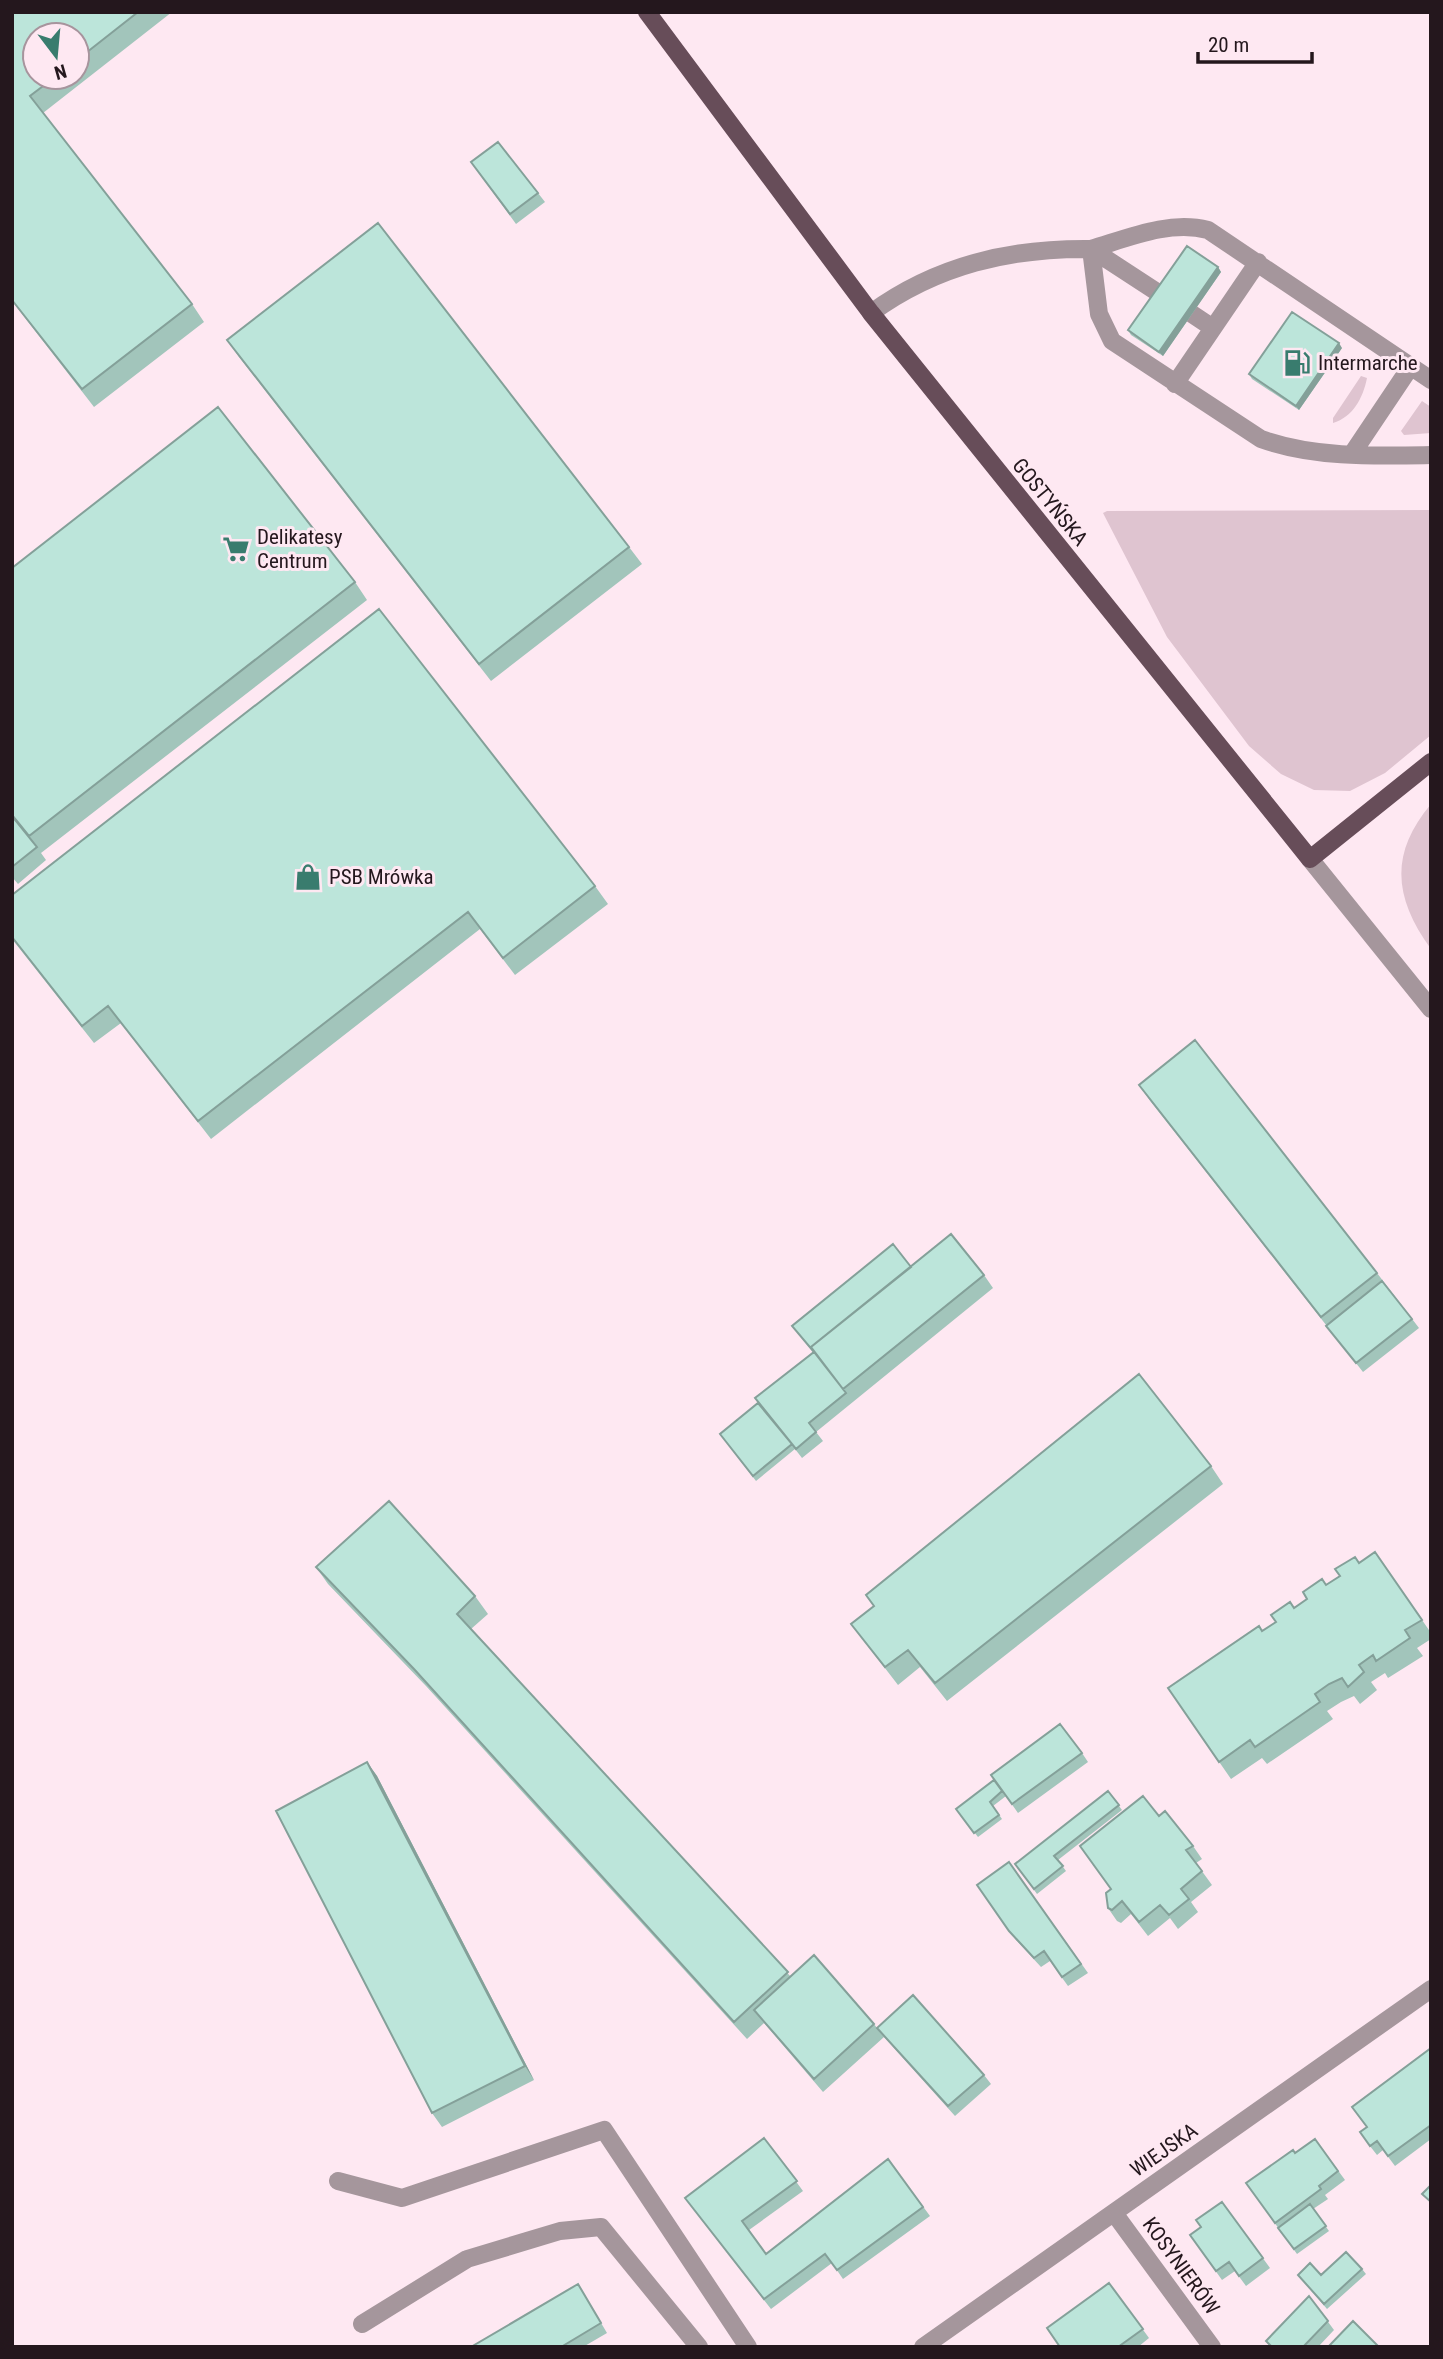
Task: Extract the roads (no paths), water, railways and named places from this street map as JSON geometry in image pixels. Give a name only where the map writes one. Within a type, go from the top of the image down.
[{"type":"main road","name":"GOSTYŃSKA","points":[[647,12],[871,313],[1310,859]]},
{"type":"main road","points":[[1310,859],[1431,762]]},
{"type":"street","points":[[871,313],[930,277],[986,258],[1042,250],[1091,249],[1147,232],[1196,227],[1208,230],[1258,262],[1431,380]]},
{"type":"street","points":[[1091,249],[1160,294]]},
{"type":"street","points":[[1091,249],[1096,298],[1104,329],[1121,349],[1261,439],[1282,447],[1352,454],[1431,455]]},
{"type":"street","points":[[1175,384],[1258,262]]},
{"type":"street","points":[[1192,314],[1213,328]]},
{"type":"street","points":[[1352,454],[1411,366]]},
{"type":"street","name":"GOSTYŃSKA","points":[[1310,859],[1431,1009]]},
{"type":"street","name":"WIEJSKA","points":[[923,2347],[1431,1989]]},
{"type":"street","points":[[338,2181],[402,2198],[604,2130],[748,2347]]},
{"type":"street","name":"KOSYNIERÓW","points":[[1114,2213],[1212,2347]]},
{"type":"street","points":[[362,2324],[467,2259],[560,2231],[600,2227],[699,2347]]},
{"type":"place","name":"Intermarche","points":[[1297,363]]},
{"type":"place","name":"Delikatesy Centrum","points":[[236,549]]},
{"type":"place","name":"PSB Mrówka","points":[[308,877]]}]
